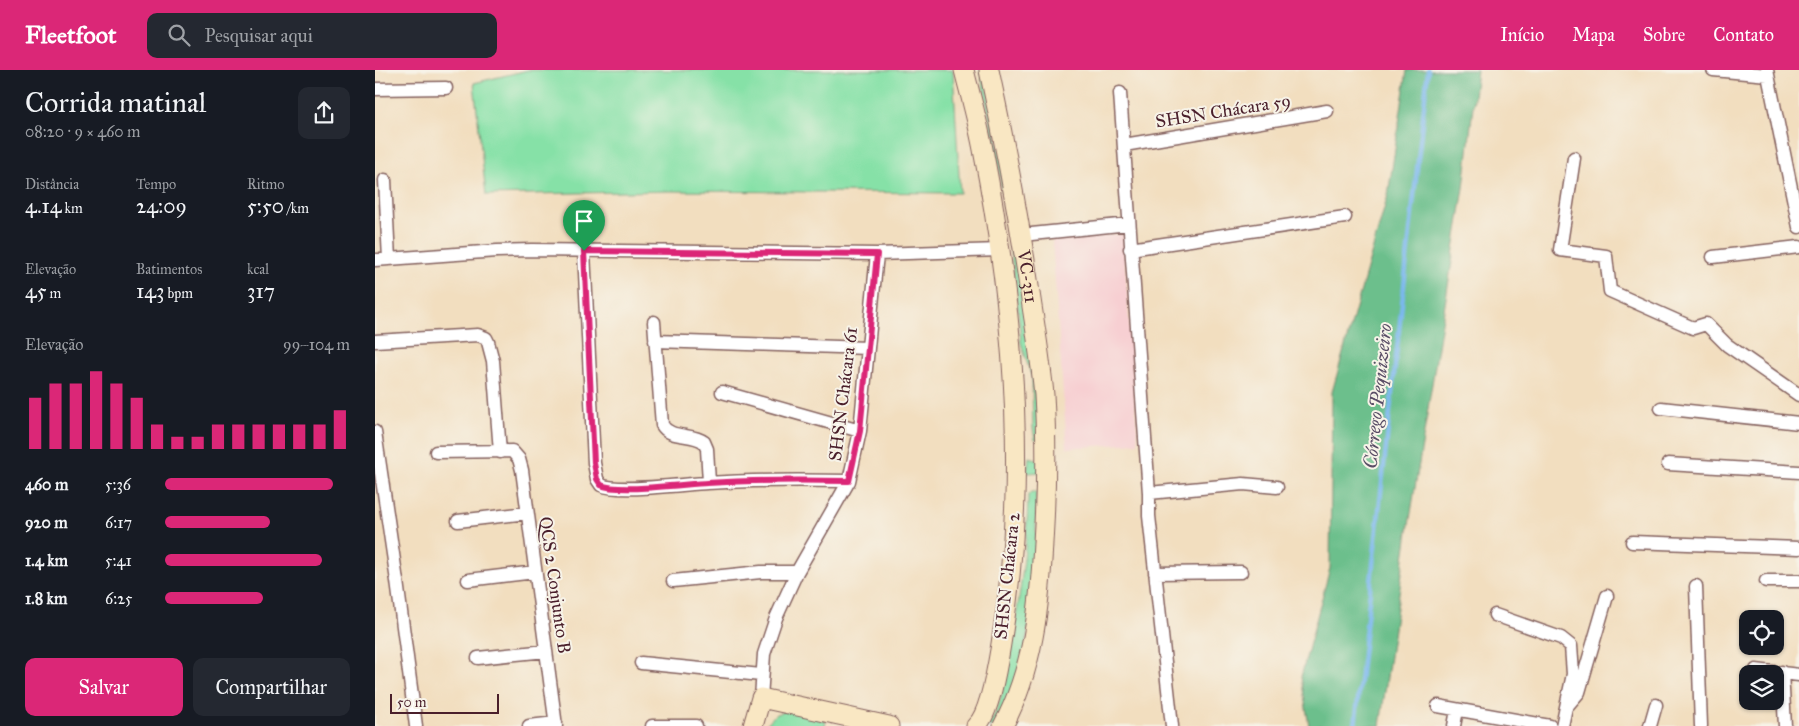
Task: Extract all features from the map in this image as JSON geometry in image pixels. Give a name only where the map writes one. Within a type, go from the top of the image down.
[{"type":"main road","name":"SHSN Chácara 2","points":[[964,70],[984,154],[1000,250],[1011,347],[1015,442],[1013,538],[1007,603],[996,672],[986,708],[976,726]]},
{"type":"main road","name":"VC-311","points":[[989,70],[1005,140],[1022,235],[1044,396],[1045,484],[1041,585],[1029,656],[1014,705],[1003,726]]},
{"type":"main road","points":[[1015,442],[1045,446]]},
{"type":"main road","points":[[1015,483],[1045,484]]},
{"type":"main road","points":[[753,726],[761,698],[889,726]]},
{"type":"street","points":[[1713,70],[1768,73],[1799,227]]},
{"type":"street","points":[[375,89],[447,88]]},
{"type":"street","points":[[1120,93],[1149,493],[1149,516],[1170,724]]},
{"type":"street","name":"SHSN Chácara 59","points":[[1124,144],[1327,111]]},
{"type":"street","points":[[1574,158],[1559,250],[1607,256],[1610,291],[1693,328],[1706,324],[1727,345],[1799,395]]},
{"type":"street","points":[[385,180],[389,259]]},
{"type":"street","points":[[1130,249],[1345,217]]},
{"type":"street","points":[[1022,235],[1129,224]]},
{"type":"street","points":[[1713,257],[1799,247]]},
{"type":"street","points":[[375,260],[497,251],[877,254],[1000,250]]},
{"type":"street","points":[[584,251],[594,463],[598,482],[605,487],[616,488],[709,482],[849,481]]},
{"type":"street","name":"SHSN Chácara 61","points":[[761,698],[761,675],[764,654],[773,627],[797,572],[849,481],[860,431],[877,254]]},
{"type":"street","points":[[653,322],[662,425],[668,432],[696,438],[704,442],[707,449],[709,482]]},
{"type":"street","points":[[375,341],[478,335],[486,338],[493,361],[506,452],[436,452]]},
{"type":"street","points":[[655,341],[868,348]]},
{"type":"street","points":[[722,392],[860,431]]},
{"type":"street","points":[[1661,408],[1799,423]]},
{"type":"street","points":[[375,432],[416,726]]},
{"type":"street","name":"QCS 2 Conjunto B","points":[[506,452],[519,458],[522,470],[556,724]]},
{"type":"street","points":[[1668,464],[1799,472]]},
{"type":"street","points":[[1149,493],[1243,484],[1277,487]]},
{"type":"street","points":[[457,521],[527,513]]},
{"type":"street","points":[[1632,542],[1799,548]]},
{"type":"street","points":[[469,580],[535,572]]},
{"type":"street","points":[[673,581],[761,572],[797,572]]},
{"type":"street","points":[[1155,573],[1241,572]]},
{"type":"street","points":[[1766,581],[1799,581]]},
{"type":"street","points":[[1696,586],[1701,726]]},
{"type":"street","points":[[1567,706],[1579,692],[1607,596]]},
{"type":"street","points":[[1495,615],[1561,638],[1571,646],[1573,674],[1562,726]]},
{"type":"street","points":[[478,658],[546,651]]},
{"type":"street","points":[[641,662],[761,675]]},
{"type":"street","points":[[1784,672],[1799,675]]},
{"type":"street","points":[[1650,726],[1656,705]]},
{"type":"street","points":[[1438,706],[1550,726]]},
{"type":"street","points":[[1784,708],[1785,726]]},
{"type":"street","points":[[1454,726],[1457,710]]},
{"type":"street","points":[[529,726],[556,724]]},
{"type":"street","points":[[652,726],[696,726]]},
{"type":"shaded area","points":[[1123,234],[1138,443],[1067,448],[1052,239]]},
{"type":"green space","points":[[528,70],[953,70],[960,193],[670,191],[486,195],[474,83]]},
{"type":"green space","points":[[980,70],[984,70],[1034,332],[1039,440],[1035,439],[1033,428],[1032,378],[1021,343],[1017,298],[999,169]]},
{"type":"green space","points":[[1407,70],[1477,70],[1464,188],[1408,531],[1380,726],[1309,726],[1301,677],[1330,568],[1332,392],[1388,195]]},
{"type":"green space","points":[[1029,457],[1037,459],[1043,472],[1027,473]]},
{"type":"green space","points":[[1031,492],[1036,492],[1036,568],[1022,675],[996,726],[988,726],[993,719],[999,702],[1009,657],[1022,577],[1028,495]]},
{"type":"green space","points":[[790,710],[826,721],[825,726],[765,726],[776,714]]},
{"type":"waterway","name":"Córrego Pequizeiro","points":[[1355,726],[1428,70]]},
{"type":"route","points":[[584,251],[877,254],[860,431],[849,481],[709,482],[616,488],[601,485],[597,479],[594,463],[584,251]]}]
